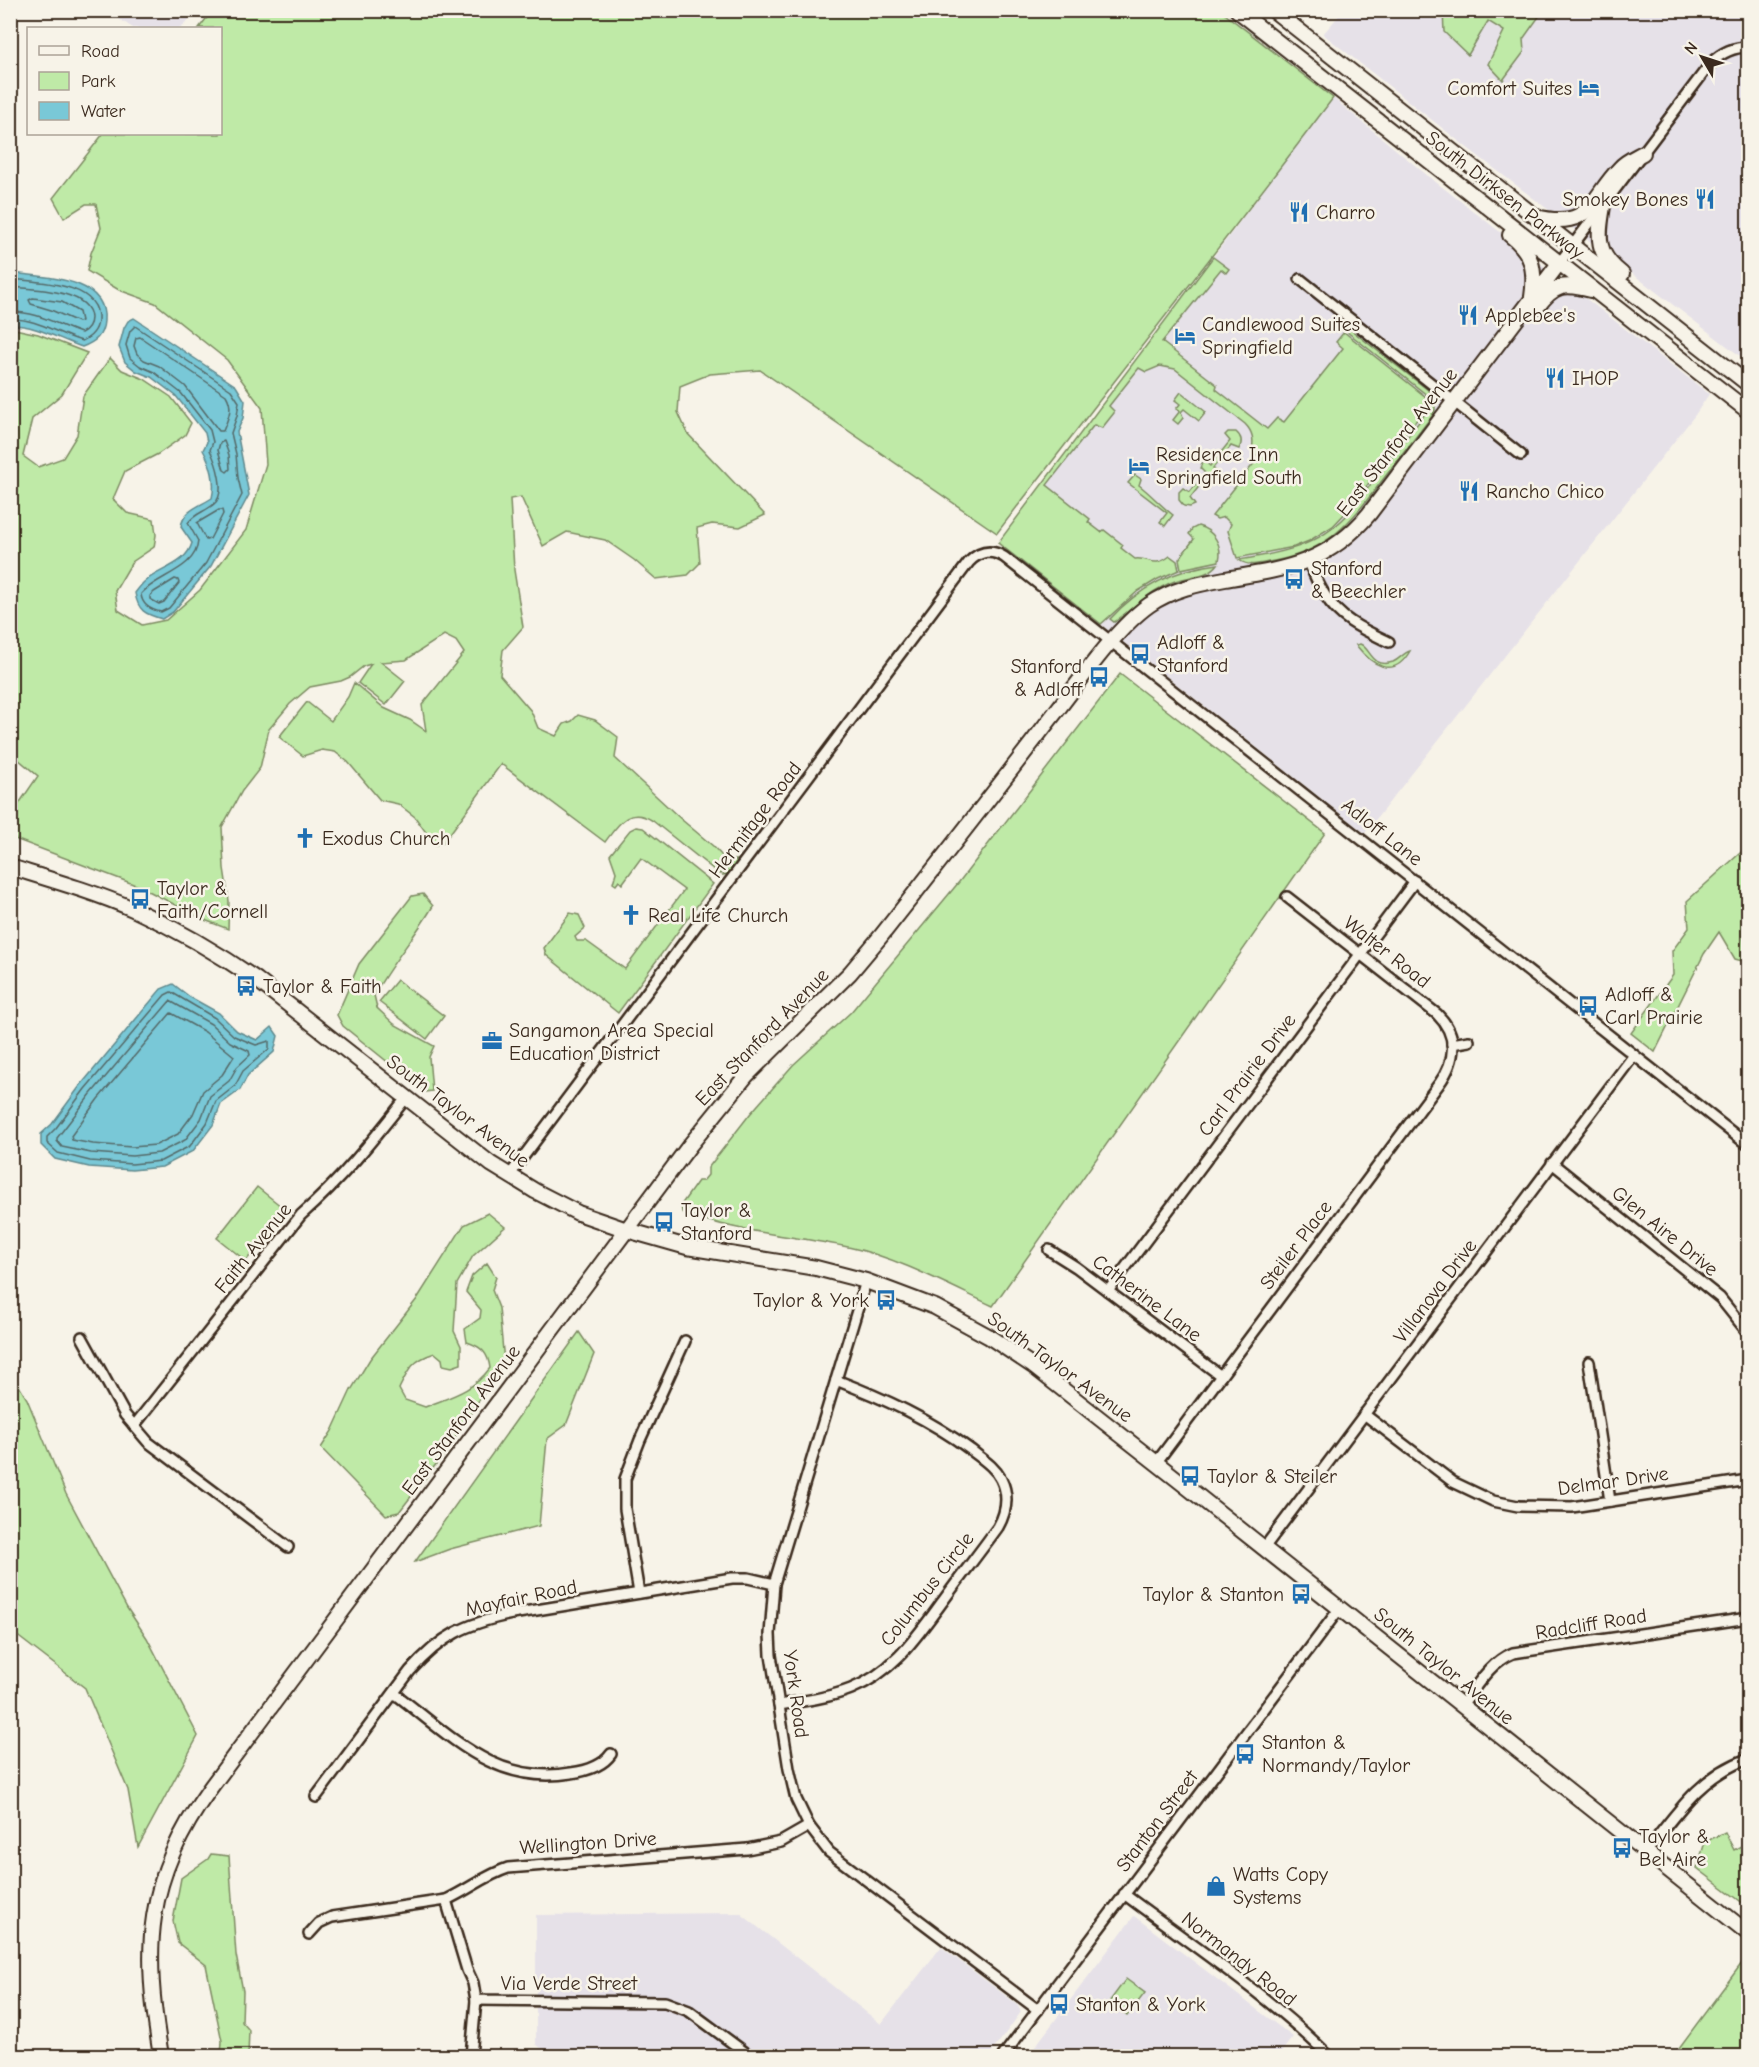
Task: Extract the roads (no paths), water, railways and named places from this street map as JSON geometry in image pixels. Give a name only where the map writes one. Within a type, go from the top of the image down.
[{"type":"main road","name":"South Dirksen Parkway","points":[[1237,10],[1749,411]]},
{"type":"main road","name":"South Dirksen Parkway","points":[[1273,10],[1749,384]]},
{"type":"main road","points":[[1535,216],[1549,220],[1565,220],[1579,216],[1590,207],[1621,166],[1643,153]]},
{"type":"main road","points":[[1453,179],[1475,208],[1521,244],[1527,253],[1532,261],[1532,298]]},
{"type":"main road","points":[[1603,206],[1599,232],[1604,256],[1610,264],[1650,297],[1669,322]]},
{"type":"main road","name":"East Stanford Avenue","points":[[161,2056],[151,1983],[151,1933],[161,1884],[182,1832],[211,1787],[725,1100],[768,1053],[850,973],[1132,619],[1148,606],[1178,590],[1195,584],[1280,569],[1308,561],[1340,543],[1359,526],[1560,262]]},
{"type":"main road","points":[[1501,339],[1523,325],[1552,290],[1575,286],[1595,291]]},
{"type":"main road","name":"South Taylor Avenue","points":[[10,867],[132,909],[193,939],[257,980],[461,1143],[509,1176],[578,1213],[687,1247],[816,1268],[866,1281],[934,1307],[995,1340],[1033,1366],[1749,1933]]},
{"type":"street","points":[[1560,262],[1711,63],[1727,51],[1749,47]]},
{"type":"street","points":[[1369,113],[1382,97]]},
{"type":"street","points":[[1300,279],[1521,455]]},
{"type":"street","name":"Adloff Lane","points":[[991,551],[1004,557],[1749,1145]]},
{"type":"street","name":"Hermitage Road","points":[[509,1176],[969,562],[976,555],[991,551]]},
{"type":"street","points":[[1308,561],[1324,594],[1336,611],[1359,627],[1389,642]]},
{"type":"street","name":"Carl Prairie Drive","points":[[1108,1291],[1415,881]]},
{"type":"street","name":"Walter Road","points":[[1287,897],[1437,1014],[1447,1026],[1452,1044]]},
{"type":"street","points":[[1452,1044],[1469,1041]]},
{"type":"street","name":"Steiler Place","points":[[1156,1463],[1446,1074],[1452,1058],[1452,1044]]},
{"type":"street","name":"Villanova Drive","points":[[1264,1548],[1634,1055]]},
{"type":"street","name":"Faith Avenue","points":[[134,1426],[301,1215],[326,1194],[354,1163],[406,1098]]},
{"type":"street","name":"Glen Aire Drive","points":[[1552,1163],[1720,1298],[1749,1333]]},
{"type":"street","name":"Catherine Lane","points":[[1049,1250],[1076,1267],[1221,1376]]},
{"type":"street","name":"York Road","points":[[866,1281],[774,1584],[770,1634],[791,1779],[796,1799],[809,1826],[829,1852],[1038,2010]]},
{"type":"street","points":[[82,1337],[118,1404],[148,1442],[288,1547]]},
{"type":"street","points":[[639,1593],[625,1509],[626,1479],[640,1440],[685,1341]]},
{"type":"street","points":[[1589,1362],[1610,1501]]},
{"type":"street","name":"Columbus Circle","points":[[779,1705],[852,1689],[878,1675],[907,1648],[1002,1520],[1006,1505],[1004,1485],[999,1476],[985,1461],[952,1436],[893,1402],[836,1380]]},
{"type":"street","name":"Delmar Drive","points":[[1364,1414],[1453,1482],[1493,1501],[1518,1506],[1572,1507],[1749,1480]]},
{"type":"street","name":"Mayfair Road","points":[[316,1797],[426,1653],[445,1638],[468,1627],[512,1614],[732,1578],[748,1578],[774,1584]]},
{"type":"street","name":"Stanton Street","points":[[1003,2056],[1340,1608]]},
{"type":"street","name":"Radcliff Road","points":[[1462,1706],[1495,1664],[1513,1653],[1749,1618]]},
{"type":"street","points":[[394,1693],[477,1756],[511,1771],[542,1776],[571,1773],[600,1765],[611,1754]]},
{"type":"street","points":[[1646,1852],[1697,1789],[1712,1777],[1749,1759]]},
{"type":"street","name":"Wellington Drive","points":[[309,1934],[319,1923],[332,1917],[446,1900],[462,1893],[488,1876],[518,1866],[747,1849],[781,1842],[809,1826]]},
{"type":"street","name":"Normandy Road","points":[[1125,1894],[1239,1980],[1298,2027],[1329,2056]]},
{"type":"street","name":"Via Verde Street","points":[[446,1900],[473,1983],[476,2000],[665,2002],[689,2011],[750,2056]]},
{"type":"street","points":[[471,2056],[476,2000]]},
{"type":"water","points":[[11,273],[54,278],[84,287],[95,295],[102,306],[104,321],[100,334],[94,341],[82,347],[39,330],[11,325]]},
{"type":"water","points":[[134,318],[236,386],[245,401],[243,418],[237,432],[249,495],[211,566],[173,612],[162,619],[143,611],[135,593],[150,577],[178,561],[189,550],[192,543],[181,527],[182,521],[189,512],[212,498],[213,479],[203,450],[207,442],[205,433],[176,396],[151,377],[136,371],[125,362],[119,347],[124,328],[128,321]]},
{"type":"water","points":[[173,984],[190,997],[219,1013],[237,1031],[257,1040],[272,1027],[278,1036],[274,1052],[248,1075],[240,1090],[221,1104],[213,1125],[193,1151],[162,1167],[132,1170],[89,1167],[55,1159],[41,1145],[41,1134],[52,1124],[80,1086],[161,989]]},
{"type":"place","name":"Comfort Suites","points":[[1589,88]]},
{"type":"place","name":"Smokey Bones","points":[[1705,199]]},
{"type":"place","name":"Charro","points":[[1299,212]]},
{"type":"place","name":"Applebee's","points":[[1468,315]]},
{"type":"place","name":"Candlewood Suites Springfield","points":[[1185,336]]},
{"type":"place","name":"IHOP","points":[[1555,378]]},
{"type":"place","name":"Residence Inn Springfield South","points":[[1139,466]]},
{"type":"place","name":"Rancho Chico","points":[[1469,491]]},
{"type":"place","name":"Stanford & Beechler","points":[[1294,579]]},
{"type":"place","name":"Adloff & Stanford","points":[[1140,654]]},
{"type":"place","name":"Stanford & Adloff","points":[[1099,677]]},
{"type":"place","name":"Exodus Church","points":[[305,838]]},
{"type":"place","name":"Taylor & Faith/Cornell","points":[[140,899]]},
{"type":"place","name":"Real Life Church","points":[[631,915]]},
{"type":"place","name":"Taylor & Faith","points":[[246,986]]},
{"type":"place","name":"Adloff & Carl Prairie","points":[[1588,1006]]},
{"type":"place","name":"Sangamon Area Special Education District","points":[[492,1041]]},
{"type":"place","name":"Taylor & Stanford","points":[[664,1222]]},
{"type":"place","name":"Taylor & York","points":[[886,1300]]},
{"type":"place","name":"Taylor & Steiler","points":[[1190,1476]]},
{"type":"place","name":"Taylor & Stanton","points":[[1301,1594]]},
{"type":"place","name":"Stanton & Normandy/Taylor","points":[[1245,1754]]},
{"type":"place","name":"Taylor & Bel Aire","points":[[1622,1848]]},
{"type":"place","name":"Watts Copy Systems","points":[[1216,1886]]},
{"type":"place","name":"Stanton & York","points":[[1059,2004]]}]
